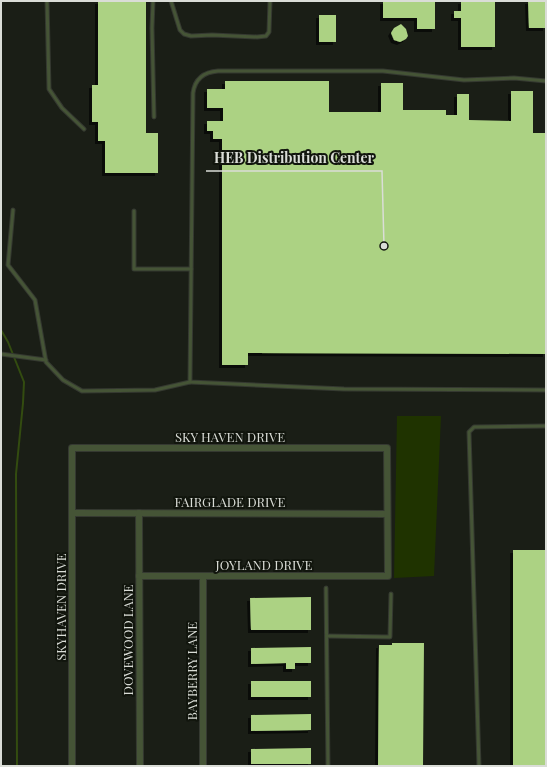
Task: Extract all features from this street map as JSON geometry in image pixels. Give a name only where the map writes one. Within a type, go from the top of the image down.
[{"type":"street","name":"SKY HAVEN DRIVE","points":[[72,448],[387,448],[387,514]]},
{"type":"street","name":"SKYHAVEN DRIVE","points":[[72,448],[72,766]]},
{"type":"street","name":"FAIRGLADE DRIVE","points":[[72,513],[387,514]]},
{"type":"street","name":"DOVEWOOD LANE","points":[[139,513],[140,766]]},
{"type":"street","name":"JOYLAND DRIVE","points":[[139,576],[388,576],[387,514]]},
{"type":"street","name":"BAYBERRY LANE","points":[[203,576],[203,766]]},
{"type":"lane","points":[[47,1],[49,89],[62,108],[84,129]]},
{"type":"lane","points":[[154,1],[152,28],[154,117]]},
{"type":"lane","points":[[171,1],[180,30],[184,34],[191,36],[212,35],[257,37],[266,36],[269,32],[270,1]]},
{"type":"lane","points":[[190,382],[193,93],[197,80],[209,72],[218,71],[383,71],[464,80],[514,78],[546,81]]},
{"type":"lane","points":[[13,210],[8,265],[35,300],[46,362],[63,380],[82,391],[155,390],[190,382],[344,389],[546,390]]},
{"type":"lane","points":[[134,211],[134,269],[191,269]]},
{"type":"lane","points":[[1,354],[46,360]]},
{"type":"lane","points":[[479,766],[469,432],[474,427],[546,426]]},
{"type":"lane","points":[[326,588],[328,766]]},
{"type":"lane","points":[[326,636],[390,637],[391,594]]},
{"type":"green space","points":[[397,416],[441,416],[434,576],[394,578]]},
{"type":"building","points":[[98,1],[146,1],[146,133],[158,133],[158,173],[105,173],[105,141],[98,141],[98,122],[92,122],[92,85],[98,85]]},
{"type":"building","points":[[383,1],[435,1],[435,29],[417,29],[417,18],[383,18]]},
{"type":"building","points":[[461,1],[495,1],[495,47],[461,47],[461,18],[454,18],[454,11],[461,11]]},
{"type":"building","points":[[528,1],[546,1],[546,28],[529,28]]},
{"type":"building","points":[[319,15],[336,15],[336,42],[319,42]]},
{"type":"building","points":[[401,24],[406,29],[408,36],[400,42],[394,40],[391,33],[394,28]]},
{"type":"building","points":[[225,81],[329,81],[329,112],[381,112],[381,83],[403,83],[403,110],[446,110],[446,115],[457,115],[457,94],[469,94],[469,120],[511,121],[511,91],[533,91],[533,133],[546,133],[546,354],[248,353],[248,365],[222,365],[222,139],[213,139],[213,131],[207,131],[207,121],[223,121],[223,108],[207,108],[207,89],[225,89]]},
{"type":"building","points":[[513,550],[546,550],[546,766],[513,766]]},
{"type":"building","points":[[311,597],[311,630],[251,630],[250,598]]},
{"type":"building","points":[[392,643],[424,643],[423,766],[378,766],[379,645],[392,645]]},
{"type":"building","points":[[311,647],[311,663],[295,663],[295,669],[286,669],[286,663],[251,664],[251,648]]},
{"type":"building","points":[[251,681],[311,681],[311,697],[251,697]]},
{"type":"building","points":[[311,714],[311,730],[251,731],[251,715]]},
{"type":"building","points":[[311,748],[311,764],[251,764],[251,749]]},
{"type":"waterway","points":[[1,330],[8,342],[24,382],[16,474],[17,766]]},
{"type":"place","name":"HEB Distribution Center","points":[[384,246]]}]
